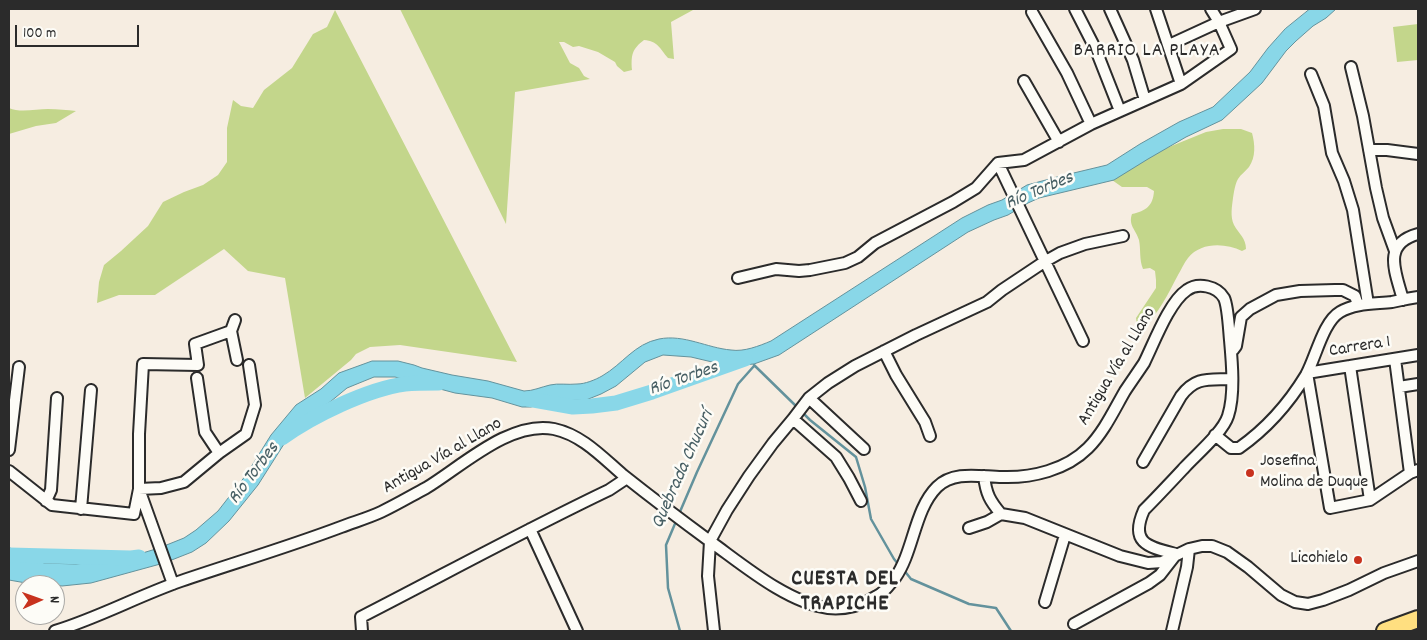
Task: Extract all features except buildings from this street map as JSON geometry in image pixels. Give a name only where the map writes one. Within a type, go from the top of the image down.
[{"type":"highway","points":[[1385,631],[1418,620]]},
{"type":"highway","points":[[1408,631],[1418,627]]},
{"type":"street","points":[[1075,9],[1112,86],[1120,111]]},
{"type":"street","points":[[1110,9],[1133,60],[1145,100]]},
{"type":"street","points":[[1156,9],[1181,84]]},
{"type":"street","points":[[738,278],[776,269],[799,271],[845,263],[858,257],[875,243],[976,188],[998,163],[1024,160],[1091,124],[1181,84],[1231,48],[1211,9]]},
{"type":"street","points":[[1169,45],[1219,22],[1255,9]]},
{"type":"street","points":[[1032,12],[1067,73],[1091,124]]},
{"type":"street","points":[[1351,67],[1363,116],[1380,205],[1395,250],[1393,263],[1404,300]]},
{"type":"street","points":[[1311,74],[1324,106],[1330,147],[1344,180],[1353,210],[1363,305]]},
{"type":"street","points":[[1024,81],[1059,142]]},
{"type":"street","points":[[1369,150],[1418,154]]},
{"type":"street","points":[[998,163],[1009,190],[1083,341]]},
{"type":"street","points":[[1395,250],[1401,242],[1418,234]]},
{"type":"street","points":[[714,631],[708,576],[710,541],[749,476],[809,398],[828,382],[855,366],[987,302],[1002,290],[1060,253],[1085,244],[1123,236]]},
{"type":"street","name":"Antigua Vía al Llano","points":[[54,631],[114,610],[173,584],[270,552],[383,511],[431,485],[479,452],[504,438],[528,429],[552,428],[571,434],[600,453],[627,478],[688,526],[757,575],[790,594],[815,605],[839,608],[857,605],[885,591],[899,573],[909,552],[922,511],[933,491],[947,479],[984,476],[1005,478],[1043,473],[1068,462],[1089,447],[1144,362],[1170,310],[1187,290],[1195,286],[1204,286],[1213,288],[1224,297],[1231,353],[1232,400],[1228,420],[1144,510],[1139,523],[1140,536],[1147,546],[1176,554]]},
{"type":"street","points":[[1231,353],[1236,346],[1241,317],[1250,309],[1276,295],[1300,291],[1344,290],[1355,296],[1363,305]]},
{"type":"street","points":[[1215,435],[1231,448],[1239,448],[1265,426],[1294,393],[1307,373],[1332,317],[1346,308],[1404,300],[1418,296]]},
{"type":"street","points":[[235,320],[231,331],[237,360]]},
{"type":"street","points":[[9,471],[52,505],[134,514],[139,489],[139,434],[143,364],[198,366],[196,344],[231,331]]},
{"type":"street","points":[[884,351],[930,436]]},
{"type":"street","name":"Carrera 1","points":[[1307,373],[1418,355]]},
{"type":"street","points":[[1307,373],[1330,508],[1370,500],[1414,471],[1395,359]]},
{"type":"street","points":[[139,489],[161,488],[184,482],[219,453],[246,434],[255,405],[249,365]]},
{"type":"street","points":[[1350,366],[1370,500]]},
{"type":"street","points":[[9,450],[19,367]]},
{"type":"street","points":[[197,378],[206,432],[219,453]]},
{"type":"street","points":[[1143,462],[1181,396],[1190,387],[1200,380],[1231,379]]},
{"type":"street","points":[[1399,387],[1418,384]]},
{"type":"street","points":[[81,509],[91,390]]},
{"type":"street","points":[[46,501],[52,490],[57,398]]},
{"type":"street","points":[[809,398],[864,448]]},
{"type":"street","points":[[793,419],[836,458],[849,478],[860,501]]},
{"type":"street","points":[[984,476],[988,496],[1001,514]]},
{"type":"street","points":[[362,631],[361,617],[488,550],[608,490],[627,478]]},
{"type":"street","points":[[139,489],[173,584]]},
{"type":"street","points":[[969,528],[987,522],[1001,514],[1025,518],[1120,556],[1148,563],[1162,562],[1189,549],[1212,546],[1227,552],[1281,595],[1295,602],[1308,604],[1350,590],[1384,573],[1418,561]]},
{"type":"street","points":[[530,529],[578,631]]},
{"type":"street","points":[[1045,602],[1065,535]]},
{"type":"street","points":[[1172,631],[1187,567],[1189,549]]},
{"type":"street","points":[[1074,624],[1149,583],[1160,575],[1176,554]]},
{"type":"green space","points":[[400,9],[693,10],[671,22],[674,59],[668,58],[653,42],[644,40],[633,53],[632,70],[624,72],[615,62],[598,52],[559,42],[570,63],[579,68],[584,76],[590,79],[515,92],[506,224]]},
{"type":"green space","points":[[335,10],[517,362],[400,345],[370,347],[356,354],[305,398],[285,278],[248,271],[224,249],[155,295],[119,295],[97,303],[99,282],[104,265],[148,226],[163,202],[203,185],[218,175],[227,162],[227,128],[233,100],[241,106],[253,108],[264,90],[292,68],[313,34],[327,27]]},
{"type":"green space","points":[[1418,24],[1418,60],[1397,62],[1393,27]]},
{"type":"green space","points":[[9,108],[23,111],[59,109],[76,111],[56,123],[36,126],[9,134]]},
{"type":"green space","points":[[1223,129],[1241,129],[1252,133],[1253,137],[1253,159],[1237,181],[1232,208],[1233,222],[1244,239],[1246,249],[1242,251],[1221,245],[1206,247],[1193,253],[1185,262],[1158,310],[1143,328],[1137,325],[1136,318],[1156,288],[1156,280],[1155,271],[1150,268],[1143,269],[1139,240],[1131,218],[1132,214],[1148,207],[1154,191],[1147,187],[1122,187],[1112,180],[1143,155],[1206,132]]},
{"type":"water","points":[[1310,9],[1336,9],[1296,41],[1262,83],[1222,120],[1186,137],[1114,180],[1039,198],[1008,215],[968,232],[779,355],[754,364],[729,366],[691,357],[663,355],[645,362],[616,386],[586,400],[554,401],[531,407],[522,407],[492,398],[455,393],[395,377],[374,377],[347,388],[307,417],[284,444],[258,485],[229,521],[206,543],[192,552],[164,563],[91,583],[65,586],[65,575],[15,575],[15,581],[9,580],[9,547],[14,551],[44,563],[76,564],[136,555],[184,538],[218,511],[246,475],[271,435],[296,405],[321,389],[339,373],[372,361],[398,361],[524,391],[553,384],[587,383],[602,376],[642,345],[659,339],[677,338],[722,349],[736,350],[751,348],[771,341],[962,218],[1002,200],[1027,185],[1107,165],[1179,122],[1213,107],[1250,72],[1285,29]]},
{"type":"waterway","name":"Río Torbes","points":[[528,399],[573,407],[616,403],[745,359]]},
{"type":"waterway","points":[[754,365],[797,407]]},
{"type":"waterway","name":"Quebrada Chucurí","points":[[679,514],[738,384],[754,366]]},
{"type":"waterway","name":"Río Torbes","points":[[282,438],[324,413],[374,391],[405,384],[439,383]]},
{"type":"waterway","points":[[803,413],[856,457],[865,487],[871,519],[899,565]]},
{"type":"waterway","name":"Quebrada Chucurí","points":[[677,519],[666,545],[668,588],[680,631]]},
{"type":"waterway","name":"Río Torbes","points":[[9,555],[139,557]]},
{"type":"waterway","points":[[903,569],[911,579],[969,604],[996,608],[1011,631]]},
{"type":"place","name":"Josefina Molina de Duque","points":[[1250,473]]},
{"type":"place","name":"Licohielo","points":[[1358,560]]},
{"type":"district","name":"BARRIO LA PLAYA","points":[[1147,52]]},
{"type":"district","name":"CUESTA DEL TRAPICHE","points":[[845,594]]}]
